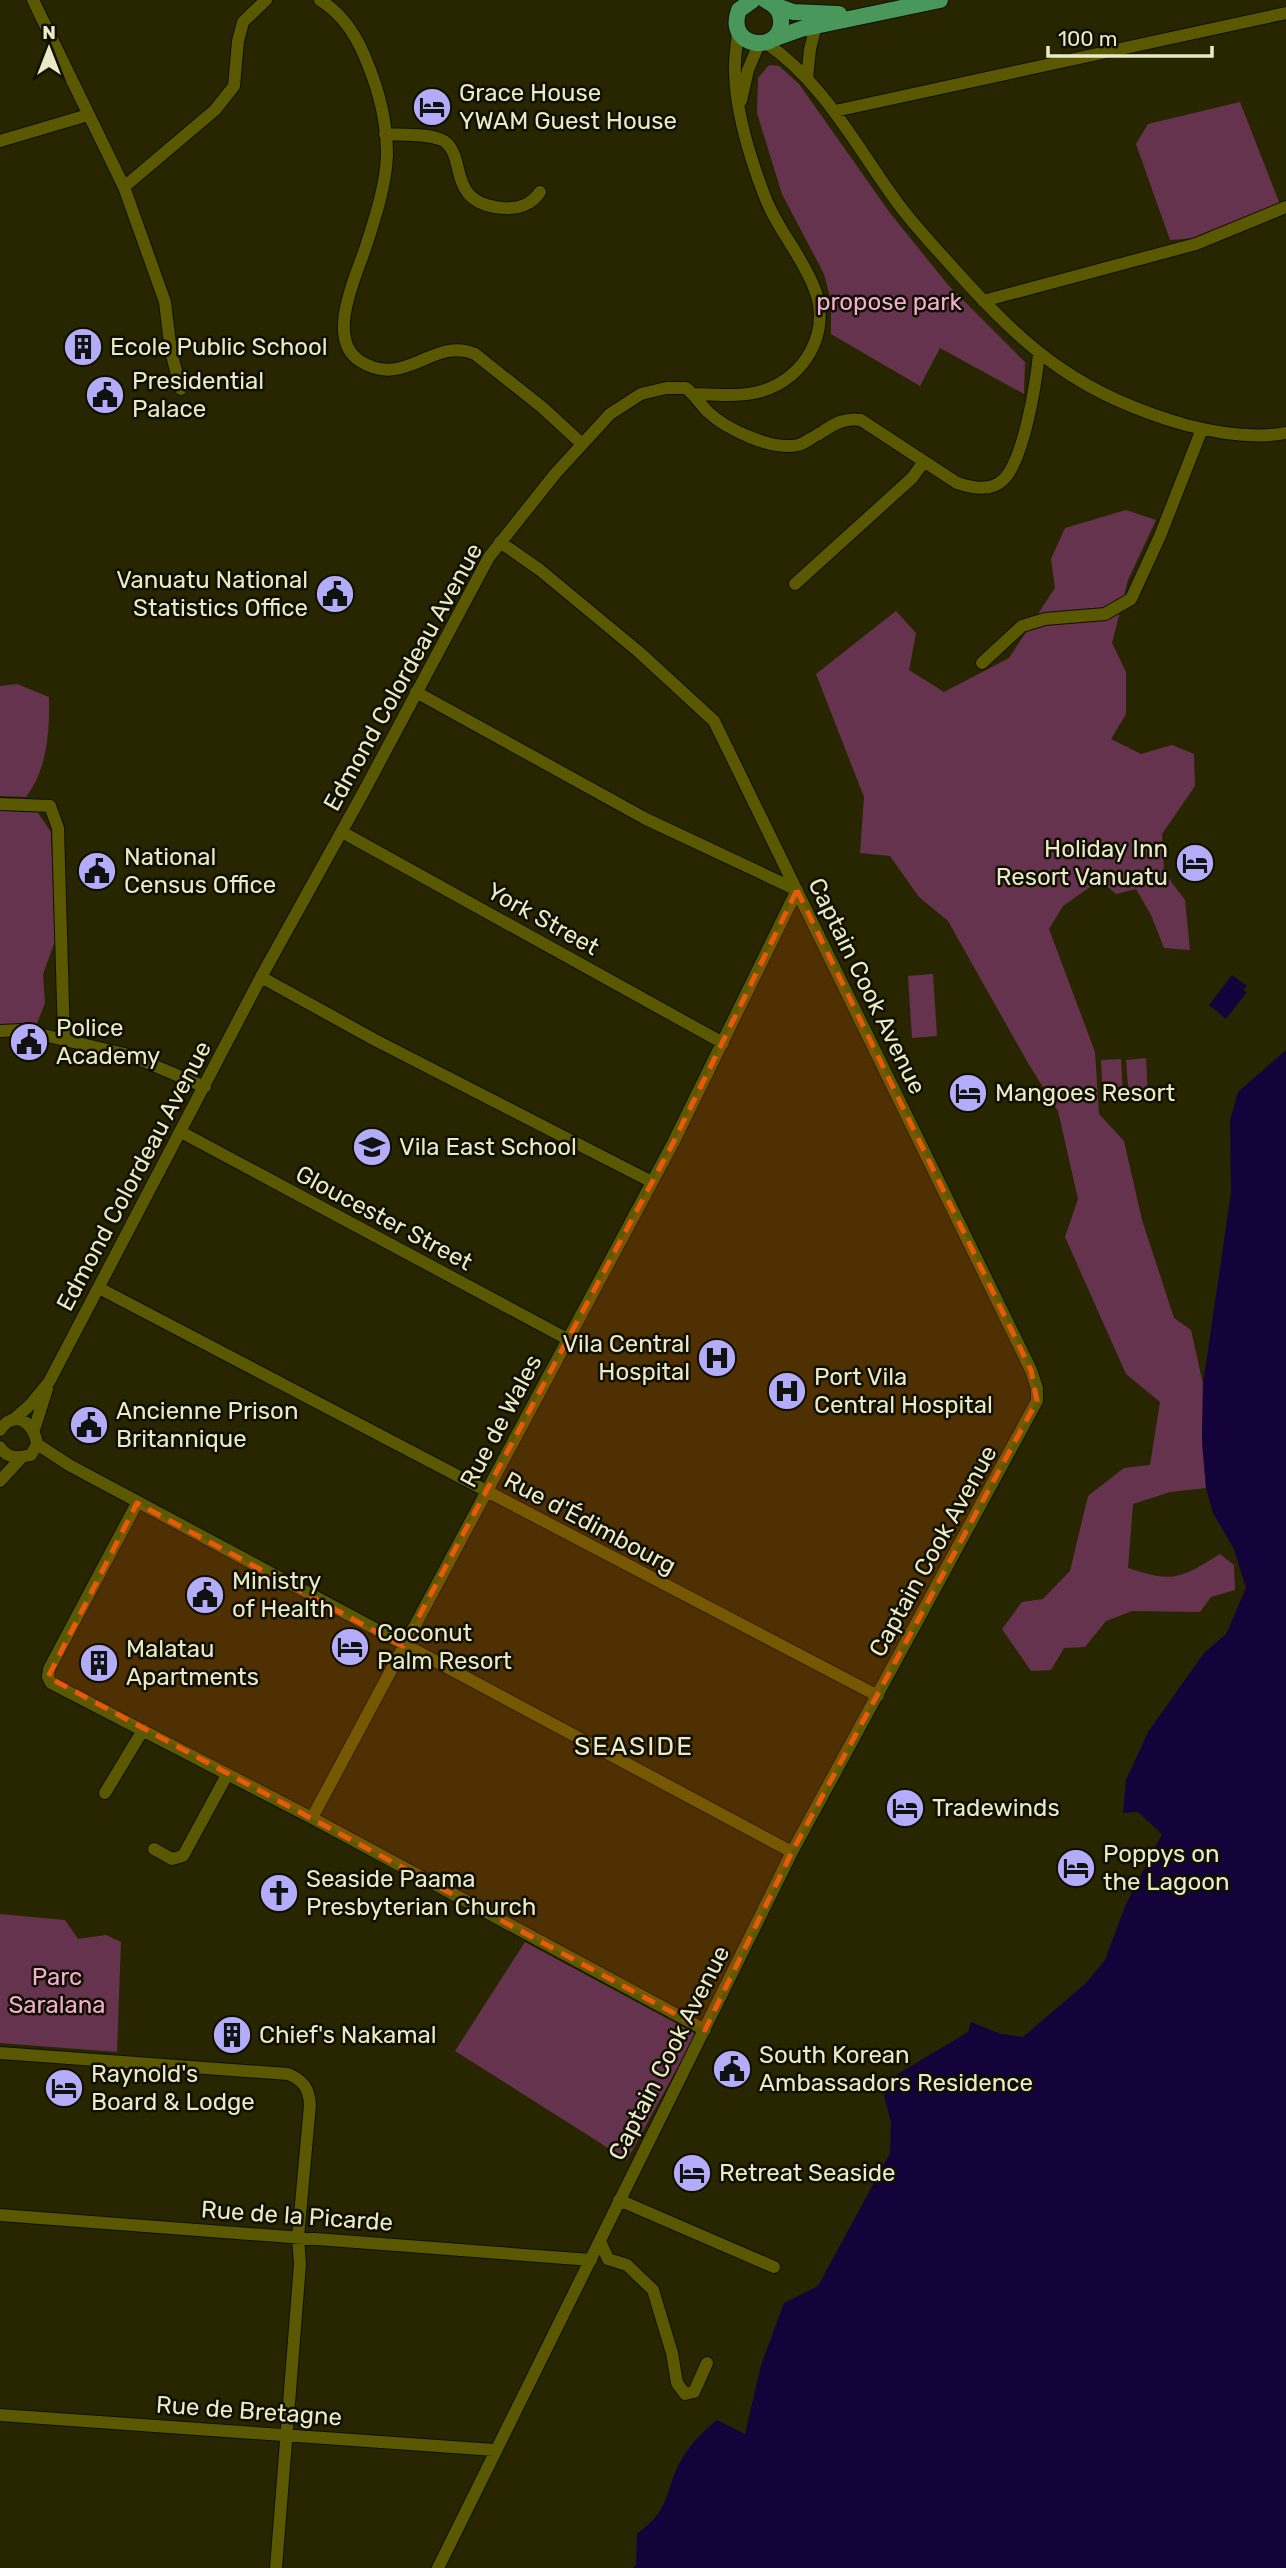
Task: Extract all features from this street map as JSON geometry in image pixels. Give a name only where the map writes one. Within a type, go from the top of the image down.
[{"type":"main road","points":[[726,0],[747,41],[766,42],[791,32],[940,0]]},
{"type":"main road","points":[[738,23],[743,5],[753,0]]},
{"type":"main road","points":[[766,42],[777,34],[781,22],[778,10],[769,2]]},
{"type":"main road","points":[[769,2],[802,13],[877,14]]},
{"type":"street","points":[[33,0],[124,187],[165,302],[172,352],[181,389]]},
{"type":"street","points":[[124,187],[215,110],[227,96],[233,86],[243,22],[266,0]]},
{"type":"street","points":[[320,0],[342,17],[364,55],[375,81],[387,156],[382,192],[345,311],[345,340],[348,347],[360,362],[390,370],[418,363],[449,349],[466,350],[475,354],[543,408],[582,444]]},
{"type":"street","points":[[835,111],[1286,13]]},
{"type":"street","name":"Edmond Colordeau Avenue","points":[[49,1381],[261,977],[500,542],[610,414],[641,394],[666,388],[686,388],[694,394],[730,395],[762,391],[786,380],[805,363],[817,341],[819,318],[816,292],[765,199],[739,112],[735,72],[738,23]]},
{"type":"street","points":[[807,79],[816,26]]},
{"type":"street","points":[[739,112],[748,70],[766,42],[782,54],[835,111],[896,200],[983,301],[1039,354],[1102,394],[1124,404],[1202,429],[1254,436],[1286,433]]},
{"type":"street","points":[[0,141],[88,115]]},
{"type":"street","points":[[385,134],[434,137],[445,142],[453,152],[462,184],[480,202],[494,207],[521,207],[530,203],[540,191]]},
{"type":"street","points":[[983,301],[1196,244],[1286,207]]},
{"type":"street","points":[[694,394],[708,412],[723,424],[771,444],[799,445],[838,421],[849,418],[861,420],[957,483],[972,488],[989,488],[1003,481],[1020,446],[1035,390],[1039,354]]},
{"type":"street","points":[[982,663],[1022,626],[1045,620],[1105,614],[1131,599],[1160,536],[1202,429]]},
{"type":"street","points":[[796,584],[912,478],[923,463]]},
{"type":"street","name":"Captain Cook Avenue","points":[[438,2568],[792,1852],[1037,1401],[1037,1388],[1031,1370],[714,721],[639,652],[540,570],[500,542]]},
{"type":"street","points":[[416,692],[646,819],[797,890]]},
{"type":"street","points":[[0,804],[50,806],[58,828],[64,1039]]},
{"type":"street","name":"York Street","points":[[342,832],[723,1043]]},
{"type":"street","name":"Rue de Wales","points":[[312,1818],[652,1182],[797,890]]},
{"type":"street","points":[[261,977],[375,1040],[652,1182]]},
{"type":"street","points":[[0,1031],[22,1030],[129,1055],[205,1087]]},
{"type":"street","name":"Gloucester Street","points":[[181,1132],[569,1340]]},
{"type":"street","name":"Rue d'Édimbourg","points":[[99,1287],[878,1696]]},
{"type":"street","points":[[4,1425],[30,1405],[49,1381]]},
{"type":"street","points":[[0,1481],[30,1452],[49,1381]]},
{"type":"street","points":[[4,1425],[21,1420],[29,1423],[34,1430]]},
{"type":"street","points":[[0,1447],[12,1457],[30,1452],[69,1465],[792,1852]]},
{"type":"street","points":[[137,1503],[49,1669],[48,1678],[51,1683],[312,1818],[705,2030]]},
{"type":"street","points":[[106,1793],[143,1730]]},
{"type":"street","points":[[154,1849],[172,1859],[183,1856],[228,1775]]},
{"type":"street","points":[[0,2053],[275,2073],[298,2078],[307,2089],[310,2105],[298,2237],[300,2264],[276,2568]]},
{"type":"street","points":[[619,2200],[774,2267]]},
{"type":"street","name":"Rue de la Picarde","points":[[0,2215],[591,2260]]},
{"type":"street","points":[[600,2241],[608,2259],[626,2265],[653,2290],[672,2353],[677,2383],[685,2394],[694,2392],[707,2363]]},
{"type":"street","name":"Rue de Bretagne","points":[[0,2415],[495,2450]]},
{"type":"highlighted area","points":[[797,890],[1031,1370],[1037,1401],[792,1852],[705,2030],[48,1677],[137,1503],[403,1646],[673,1143]]},
{"type":"green space","name":"propose park","points":[[769,65],[779,66],[799,84],[890,213],[949,286],[1025,362],[1024,394],[940,348],[920,386],[831,334],[831,301],[824,274],[782,194],[757,113],[758,78]]},
{"type":"green space","points":[[1240,102],[1281,207],[1195,238],[1170,240],[1136,144],[1148,124]]},
{"type":"green space","points":[[1126,510],[1156,520],[1128,580],[1112,643],[1126,672],[1126,714],[1111,739],[1141,754],[1172,745],[1194,754],[1195,786],[1162,834],[1164,872],[1185,900],[1190,950],[1164,948],[1151,915],[1136,889],[1116,894],[1100,880],[1063,906],[1049,929],[1095,1052],[1099,1114],[1124,1141],[1142,1220],[1174,1318],[1191,1330],[1203,1384],[1202,1441],[1206,1488],[1170,1492],[1133,1504],[1128,1568],[1156,1576],[1176,1576],[1195,1569],[1220,1554],[1234,1565],[1235,1590],[1211,1597],[1200,1612],[1132,1611],[1106,1621],[1085,1647],[1064,1648],[1051,1670],[1031,1671],[1002,1629],[1022,1602],[1043,1599],[1070,1571],[1088,1496],[1124,1468],[1150,1465],[1160,1402],[1126,1374],[1065,1237],[1078,1199],[1058,1111],[948,921],[919,897],[890,856],[860,853],[864,797],[816,674],[896,611],[916,633],[909,670],[944,692],[1009,658],[1055,588],[1051,559],[1065,528]]},
{"type":"green space","points":[[17,684],[49,697],[46,749],[39,775],[26,797],[0,796],[0,686]]},
{"type":"green space","points":[[0,809],[36,810],[51,832],[55,941],[43,974],[45,1003],[36,1026],[0,1027]]},
{"type":"green space","points":[[933,974],[937,1036],[912,1038],[908,976]]},
{"type":"green space","points":[[1146,1058],[1148,1098],[1129,1099],[1126,1060]]},
{"type":"green space","points":[[1121,1059],[1123,1099],[1103,1100],[1101,1060]]},
{"type":"green space","name":"Parc Saralana","points":[[0,1914],[65,1920],[78,1939],[106,1935],[121,1942],[117,2052],[0,2043]]},
{"type":"green space","points":[[525,1942],[696,2034],[627,2160],[455,2051]]},
{"type":"shaded area","points":[[1232,975],[1247,986],[1243,990],[1247,992],[1226,1019],[1209,1005]]},
{"type":"shaded area","points":[[1286,1050],[1286,2568],[633,2568],[636,2565],[637,2534],[660,2510],[678,2467],[692,2444],[717,2420],[745,2434],[761,2365],[784,2303],[818,2286],[890,2153],[891,2122],[884,2096],[896,2075],[968,2032],[971,2022],[1001,2034],[1023,2037],[1086,1983],[1105,1960],[1126,1904],[1162,1834],[1138,1812],[1123,1813],[1126,1780],[1148,1732],[1204,1653],[1226,1634],[1246,1588],[1234,1549],[1213,1513],[1206,1488],[1202,1441],[1203,1384],[1231,1193],[1230,1120],[1238,1092]]},
{"type":"place","name":"Grace House YWAM Guest House","points":[[432,107]]},
{"type":"place","name":"Ecole Public School","points":[[83,347]]},
{"type":"place","name":"Presidential Palace","points":[[105,395]]},
{"type":"place","name":"Vanuatu National Statistics Office","points":[[335,594]]},
{"type":"place","name":"Holiday Inn Resort Vanuatu","points":[[1195,863]]},
{"type":"place","name":"National Census Office","points":[[97,871]]},
{"type":"place","name":"Police Academy","points":[[29,1042]]},
{"type":"place","name":"Mangoes Resort","points":[[968,1093]]},
{"type":"place","name":"Vila East School","points":[[372,1147]]},
{"type":"place","name":"Vila Central Hospital","points":[[717,1358]]},
{"type":"place","name":"Port Vila Central Hospital","points":[[787,1391]]},
{"type":"place","name":"Ancienne Prison Britannique","points":[[89,1425]]},
{"type":"place","name":"Ministry of Health","points":[[205,1595]]},
{"type":"place","name":"Coconut Palm Resort","points":[[350,1647]]},
{"type":"place","name":"Malatau Apartments","points":[[99,1663]]},
{"type":"place","name":"Tradewinds","points":[[905,1808]]},
{"type":"place","name":"Poppys on the Lagoon","points":[[1076,1868]]},
{"type":"place","name":"Seaside Paama Presbyterian Church","points":[[279,1893]]},
{"type":"place","name":"Chief's Nakamal","points":[[232,2035]]},
{"type":"place","name":"South Korean Ambassadors Residence","points":[[732,2069]]},
{"type":"place","name":"Raynold's Board & Lodge","points":[[64,2088]]},
{"type":"place","name":"Retreat Seaside","points":[[692,2173]]},
{"type":"district","name":"SEASIDE","points":[[634,1746]]}]
